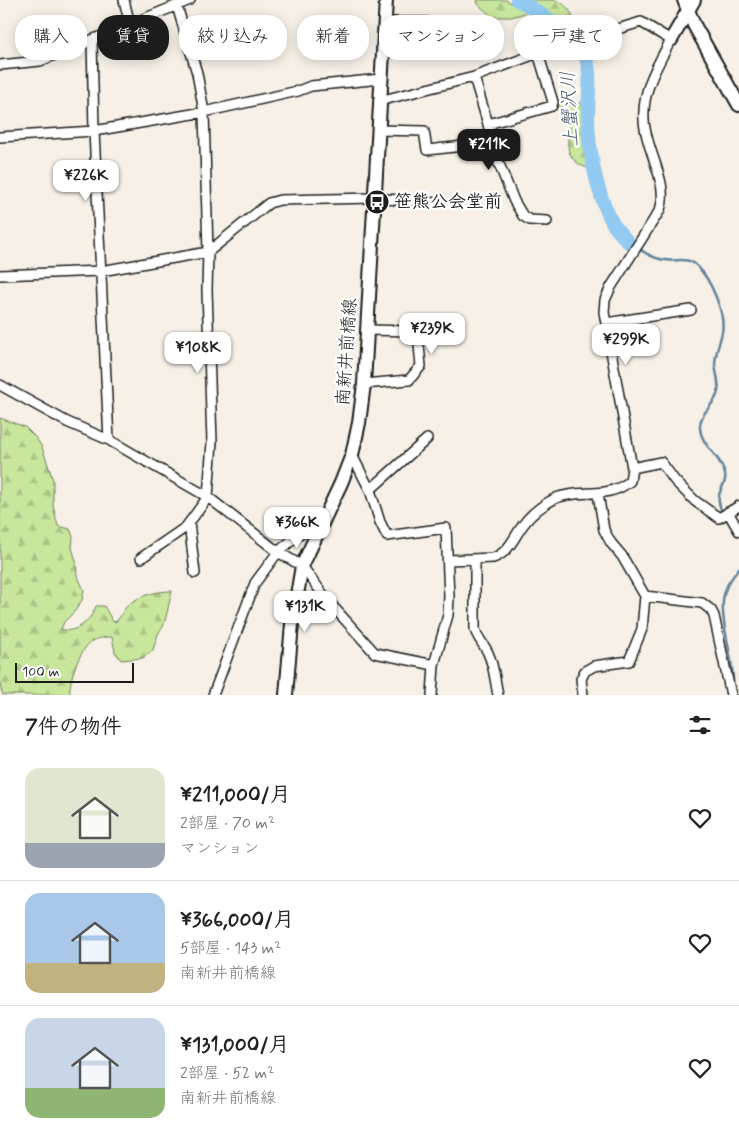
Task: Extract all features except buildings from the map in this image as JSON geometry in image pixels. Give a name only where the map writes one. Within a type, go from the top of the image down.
[{"type":"main road","name":"南新井前橋線","points":[[385,15],[386,0]]},
{"type":"main road","points":[[671,40],[689,4]]},
{"type":"main road","points":[[689,4],[694,25],[739,105]]},
{"type":"main road","name":"南新井前橋線","points":[[286,695],[292,624],[302,566],[341,483],[352,454],[359,423],[364,384],[382,60]]},
{"type":"street","points":[[124,0],[128,15]]},
{"type":"street","points":[[155,15],[190,0]]},
{"type":"street","points":[[141,558],[186,527],[208,497],[212,442],[204,112],[197,73],[177,6]]},
{"type":"street","points":[[449,560],[500,556],[508,548],[524,523],[534,513],[556,498],[579,494],[598,494],[625,485],[630,481],[632,468],[604,305],[607,294],[662,204],[663,193],[645,131],[644,113],[645,99],[650,80],[671,40],[641,22],[622,28]]},
{"type":"street","points":[[0,65],[40,61],[97,38]]},
{"type":"street","points":[[92,40],[94,131],[109,440]]},
{"type":"street","points":[[379,101],[474,77],[519,60]]},
{"type":"street","points":[[488,124],[552,106],[553,102],[540,60]]},
{"type":"street","points":[[474,77],[497,161],[514,201],[523,216],[530,220],[547,221]]},
{"type":"street","points":[[0,137],[94,131],[204,112],[298,91],[311,86],[381,79]]},
{"type":"street","points":[[378,130],[424,131],[428,150],[464,146]]},
{"type":"street","points":[[0,275],[101,270],[208,252],[270,203],[280,200],[374,198],[436,203]]},
{"type":"street","points":[[606,323],[690,310]]},
{"type":"street","points":[[364,384],[409,380],[421,366],[418,335],[414,331],[367,330]]},
{"type":"street","points":[[0,385],[67,422],[109,440],[208,497],[278,552],[302,566],[328,601],[375,653],[434,666]]},
{"type":"street","points":[[370,490],[427,439]]},
{"type":"street","points":[[352,454],[370,490],[378,517],[387,536],[446,528],[449,560],[448,615],[434,666],[432,695]]},
{"type":"street","points":[[632,468],[661,462],[694,501],[719,518],[739,506]]},
{"type":"street","points":[[583,695],[581,679],[584,671],[594,666],[629,662],[642,629],[645,596],[622,556],[611,543],[604,530],[598,494]]},
{"type":"street","points":[[728,512],[739,531]]},
{"type":"street","points":[[212,695],[255,583],[278,552],[310,525],[324,519]]},
{"type":"street","points":[[189,522],[195,573]]},
{"type":"street","points":[[475,559],[476,635],[491,659],[498,695]]},
{"type":"street","points":[[645,596],[702,603],[711,610],[732,695]]},
{"type":"green space","points":[[477,0],[506,0],[528,12],[512,17],[490,15],[478,4]]},
{"type":"green space","points":[[525,0],[559,1],[572,15],[548,15]]},
{"type":"green space","points":[[557,103],[585,103],[584,130],[589,168],[580,165],[571,156],[568,145],[569,127],[567,115]]},
{"type":"green space","points":[[0,418],[25,427],[42,447],[53,480],[53,506],[58,526],[70,529],[73,537],[72,548],[76,561],[77,575],[84,590],[82,600],[75,611],[64,622],[61,629],[72,630],[83,625],[91,616],[96,606],[104,606],[113,622],[117,621],[129,604],[139,598],[149,594],[172,591],[163,627],[158,634],[153,650],[143,658],[121,660],[115,652],[112,637],[92,641],[79,658],[71,682],[70,695],[3,695],[0,686]]},
{"type":"waterway","name":"上蟹沢川","points":[[517,0],[565,31],[573,38],[584,54],[589,75],[588,128],[594,170],[607,212],[613,224],[628,242]]},
{"type":"waterway","points":[[628,242],[655,258],[690,261],[702,272],[716,297],[723,324],[715,361],[718,391],[700,423],[700,428],[704,440],[720,462],[725,474],[719,501],[721,510],[731,526]]},
{"type":"waterway","points":[[733,689],[732,664],[724,624],[723,599],[727,585],[739,568]]},
{"type":"place","name":"笹熊公会堂前","points":[[377,202]]}]
